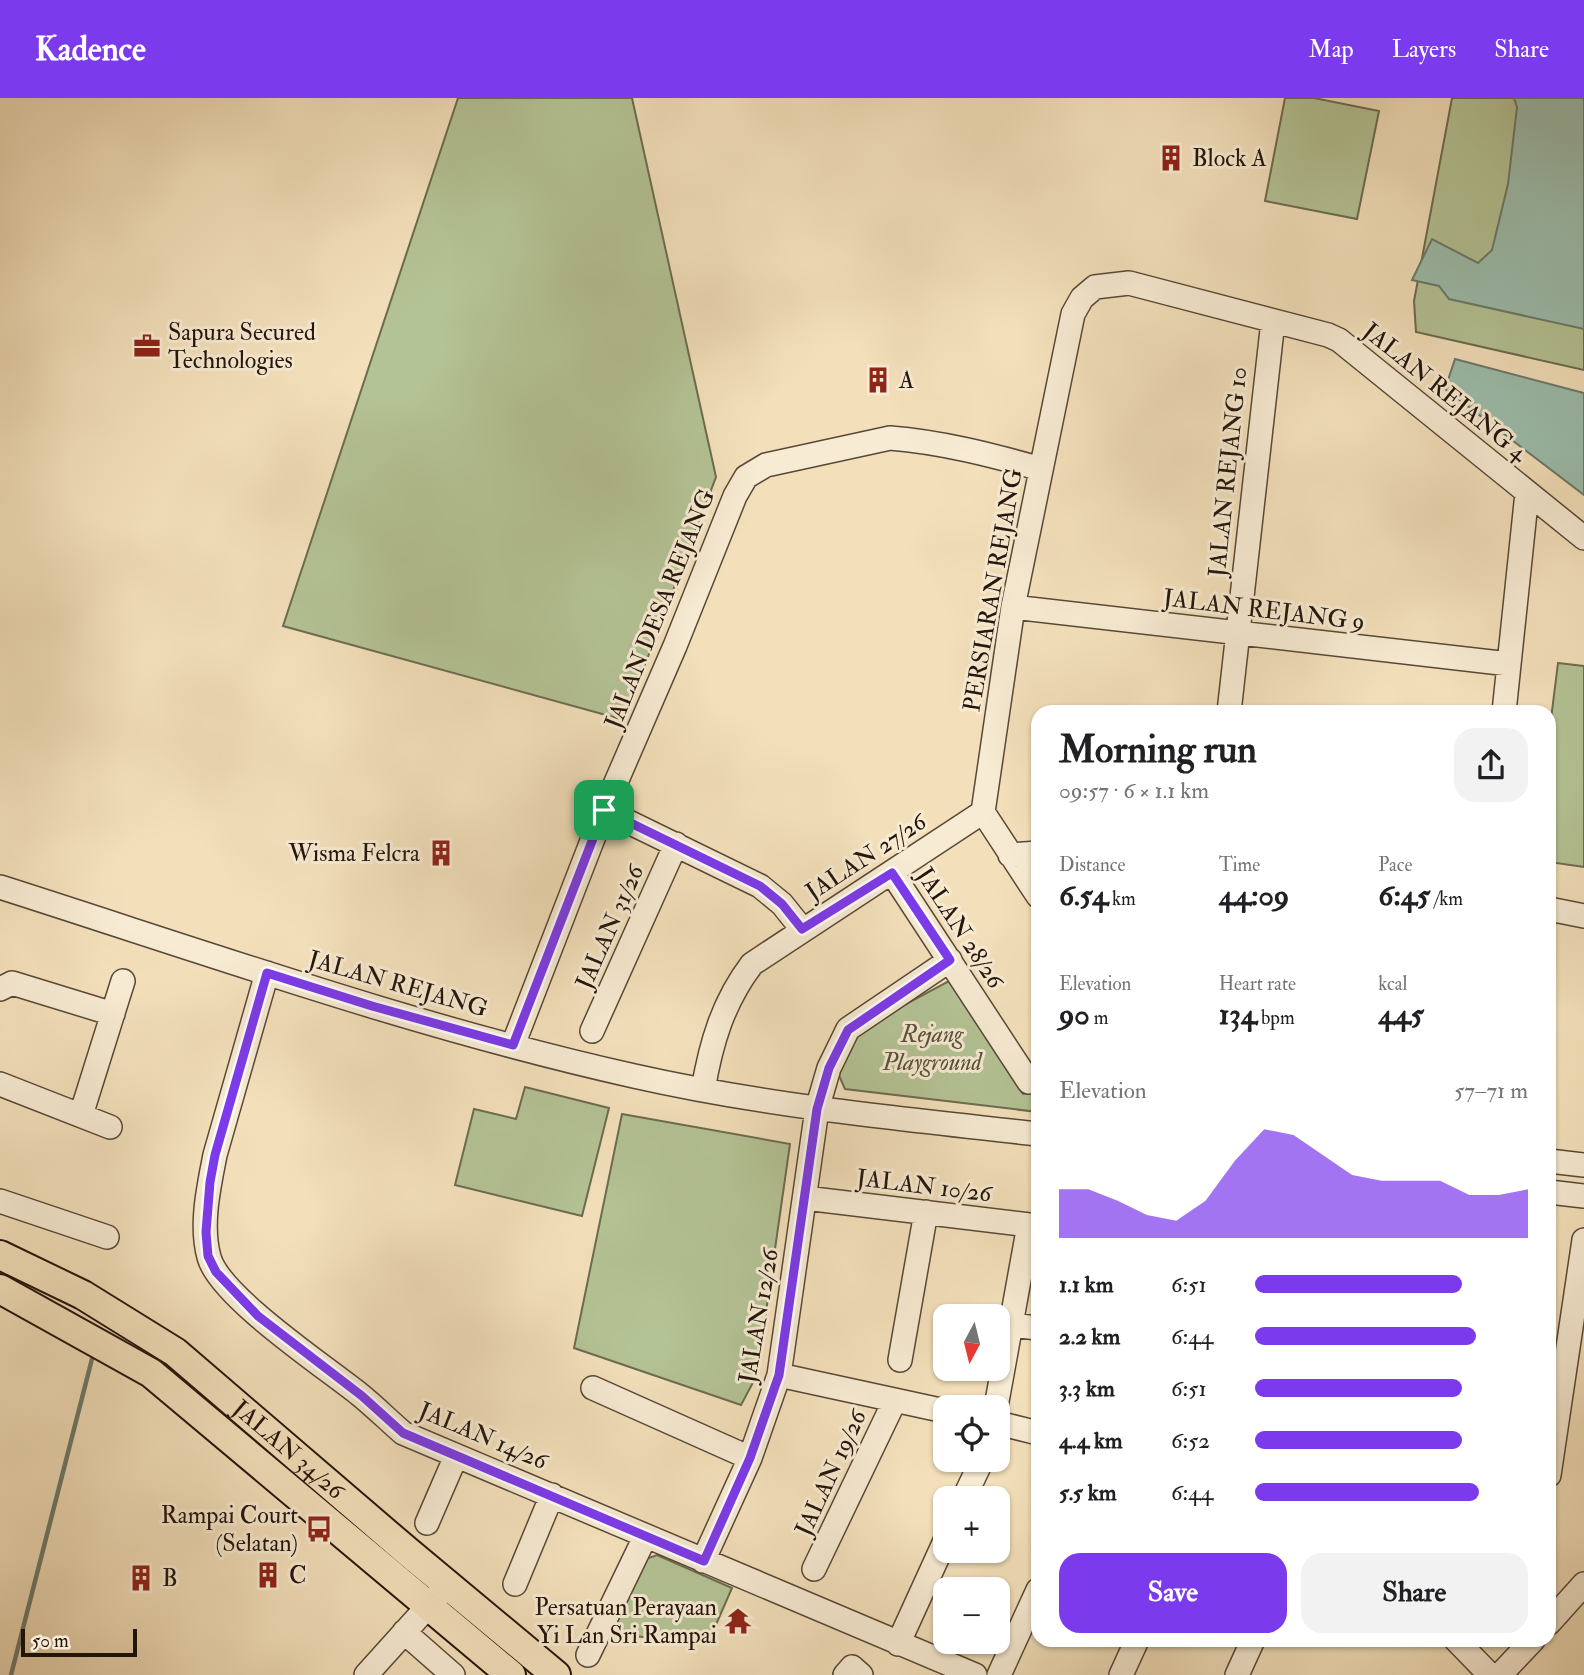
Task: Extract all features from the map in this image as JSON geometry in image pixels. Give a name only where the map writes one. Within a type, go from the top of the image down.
[{"type":"main road","name":"JALAN 34/26","points":[[0,1255],[83,1295],[175,1352],[556,1675]]},
{"type":"main road","name":"JALAN 34/26","points":[[0,1289],[151,1373],[511,1675]]},
{"type":"street","name":"JALAN REJANG 4","points":[[1095,287],[1129,283],[1328,335],[1349,346],[1584,538]]},
{"type":"street","name":"PERSIARAN REJANG","points":[[983,813],[1013,607],[1073,314],[1082,298],[1095,287]]},
{"type":"street","points":[[1267,319],[1269,348]]},
{"type":"street","points":[[1269,348],[1283,335],[1300,327]]},
{"type":"street","name":"JALAN REJANG 10","points":[[1230,705],[1269,348]]},
{"type":"street","name":"JALAN DESA REJANG","points":[[513,1045],[604,810],[675,646],[735,496],[746,477],[766,465],[890,438],[909,439],[995,456],[1041,469]]},
{"type":"street","points":[[1505,705],[1527,493]]},
{"type":"street","name":"JALAN REJANG 9","points":[[1013,607],[1509,664]]},
{"type":"street","points":[[604,810],[760,886],[782,904],[802,929]]},
{"type":"street","points":[[983,813],[1031,886]]},
{"type":"street","name":"JALAN 27/26","points":[[703,1090],[714,1034],[727,1003],[752,964],[983,813]]},
{"type":"street","name":"JALAN 31/26","points":[[592,1031],[676,844]]},
{"type":"street","points":[[1010,855],[1031,854]]},
{"type":"street","name":"JALAN 28/26","points":[[892,873],[1029,1082]]},
{"type":"street","name":"JALAN REJANG","points":[[0,887],[372,1006],[567,1060],[703,1090],[817,1109],[1031,1133]]},
{"type":"street","points":[[1556,910],[1584,916]]},
{"type":"street","name":"JALAN 12/26","points":[[704,1561],[750,1458],[779,1375],[817,1109],[829,1068],[848,1030],[950,960]]},
{"type":"street","name":"JALAN 14/26","points":[[267,973],[215,1155],[206,1208],[208,1256],[216,1272],[258,1316],[362,1396],[403,1433],[975,1675]]},
{"type":"street","points":[[81,1115],[123,981]]},
{"type":"street","points":[[6,986],[113,1014]]},
{"type":"street","points":[[0,1084],[110,1127]]},
{"type":"street","points":[[1556,1162],[1584,1165]]},
{"type":"street","points":[[1556,1193],[1584,1196]]},
{"type":"street","name":"JALAN 10/26","points":[[805,1198],[1031,1225]]},
{"type":"street","points":[[0,1200],[107,1237]]},
{"type":"street","points":[[900,1360],[926,1212]]},
{"type":"street","points":[[998,1395],[1031,1238]]},
{"type":"street","points":[[1556,1385],[1584,1240]]},
{"type":"street","points":[[1011,1325],[1031,1327]]},
{"type":"street","points":[[779,1375],[933,1408]]},
{"type":"street","points":[[593,1388],[750,1458]]},
{"type":"street","name":"JALAN 19/26","points":[[814,1569],[895,1400]]},
{"type":"street","points":[[1010,1426],[1031,1431]]},
{"type":"street","points":[[427,1523],[456,1457]]},
{"type":"street","points":[[515,1584],[552,1495]]},
{"type":"street","points":[[588,1655],[645,1536]]},
{"type":"street","points":[[898,1644],[935,1563]]},
{"type":"street","points":[[366,1675],[449,1584]]},
{"type":"street","points":[[1556,1614],[1584,1584]]},
{"type":"street","points":[[999,1675],[1031,1605]]},
{"type":"street","points":[[404,1632],[453,1675]]},
{"type":"street","points":[[1121,1675],[1134,1647]]},
{"type":"street","points":[[1237,1675],[1250,1647]]},
{"type":"street","points":[[1463,1647],[1490,1675]]},
{"type":"street","points":[[1500,1675],[1526,1647]]},
{"type":"green space","points":[[458,98],[632,98],[716,477],[624,720],[283,626]]},
{"type":"green space","points":[[1285,98],[1314,98],[1379,111],[1357,219],[1265,201]]},
{"type":"green space","points":[[1452,98],[1584,98],[1584,370],[1416,332],[1414,301]]},
{"type":"green space","points":[[1558,663],[1584,666],[1584,867],[1556,863],[1556,705],[1553,705]]},
{"type":"green space","name":"Rejang Playground","points":[[949,981],[1023,1094],[1031,1093],[1031,1111],[845,1089],[837,1071],[854,1037],[889,1013]]},
{"type":"green space","points":[[525,1087],[609,1108],[582,1216],[455,1185],[474,1109],[516,1119]]},
{"type":"green space","points":[[622,1114],[790,1144],[757,1375],[741,1405],[574,1348]]},
{"type":"green space","points":[[657,1555],[732,1588],[708,1643],[610,1634],[643,1560]]},
{"type":"shaded area","points":[[1514,98],[1584,98],[1584,329],[1449,299],[1439,286],[1412,280],[1432,239],[1478,263],[1492,250],[1508,184],[1517,107]]},
{"type":"shaded area","points":[[1455,359],[1584,393],[1584,495],[1445,389]]},
{"type":"waterway","points":[[11,1675],[93,1355]]},
{"type":"place","name":"Block A","points":[[1171,158]]},
{"type":"place","name":"Sapura Secured Technologies","points":[[147,346]]},
{"type":"place","name":"A","points":[[878,380]]},
{"type":"place","name":"Wisma Felcra","points":[[441,853]]},
{"type":"place","name":"Rampai Court (Selatan)","points":[[319,1529]]},
{"type":"place","name":"C","points":[[268,1575]]},
{"type":"place","name":"B","points":[[141,1578]]},
{"type":"place","name":"Persatuan Perayaan Yi Lan Sri Rampai","points":[[738,1621]]},
{"type":"route","points":[[604,810],[760,886],[782,904],[802,929],[892,873],[950,960],[848,1030],[829,1068],[817,1109],[779,1375],[750,1458],[704,1561],[403,1433],[362,1396],[258,1316],[216,1272],[208,1256],[206,1208],[215,1155],[267,973],[372,1006],[513,1045],[604,810]]}]
